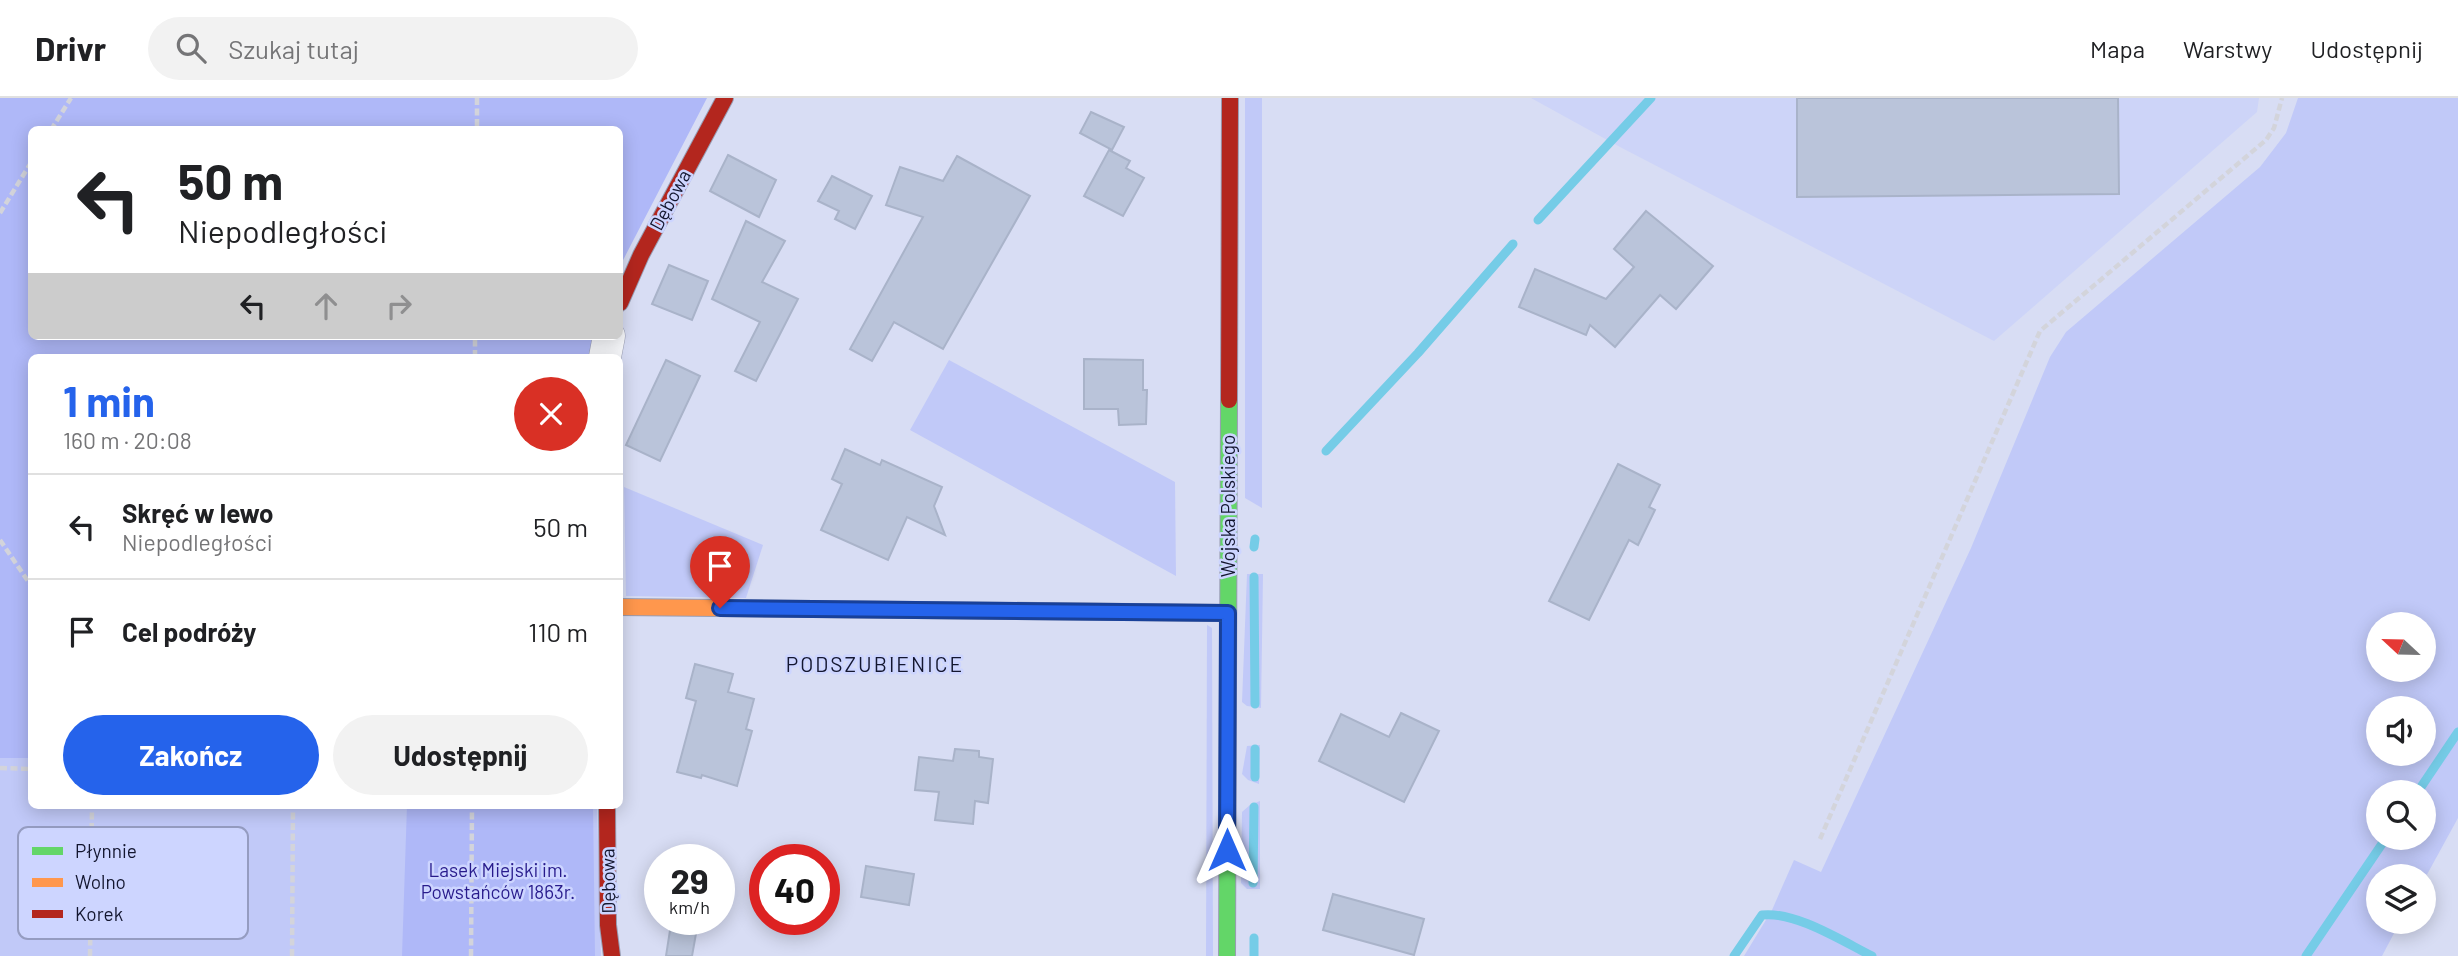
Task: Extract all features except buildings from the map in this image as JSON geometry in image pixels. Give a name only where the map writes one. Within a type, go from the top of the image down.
[{"type":"street","name":"Dębowa","points":[[623,296],[641,255],[725,98]]},
{"type":"street","name":"Wojska Polskiego","points":[[1227,956],[1230,98]]},
{"type":"street","points":[[623,607],[1228,613]]},
{"type":"street","name":"Dębowa","points":[[607,809],[608,925],[612,956]]},
{"type":"path","points":[[54,126],[71,98]]},
{"type":"path","points":[[477,98],[477,126]]},
{"type":"path","points":[[1820,839],[2040,331],[2266,140],[2274,128],[2282,98]]},
{"type":"path","points":[[0,213],[28,168]]},
{"type":"path","points":[[0,540],[28,581]]},
{"type":"path","points":[[0,768],[28,769]]},
{"type":"path","points":[[92,809],[92,827]]},
{"type":"path","points":[[292,956],[293,809]]},
{"type":"path","points":[[471,956],[472,809]]},
{"type":"shaded area","points":[[1531,98],[2259,98],[2257,112],[1994,341]]},
{"type":"green space","points":[[0,98],[542,126],[28,126],[28,340],[32,340],[32,354],[28,354],[28,809],[597,809],[601,956],[0,956]]},
{"type":"green space","points":[[0,98],[707,98],[623,260],[623,126],[28,126],[28,340],[594,340],[592,354],[28,354],[28,758],[0,758]]},
{"type":"green space","points":[[1245,98],[1262,98],[1262,508],[1245,498]]},
{"type":"green space","points":[[2298,98],[2458,98],[2458,818],[2433,864],[2366,864],[2366,934],[2394,934],[2382,956],[1744,956],[1772,910],[1794,860],[1821,872],[1971,548],[2050,357],[2066,332],[2260,167],[2286,133]]},
{"type":"green space","points":[[949,360],[1175,482],[1176,576],[910,430]]},
{"type":"green space","points":[[624,487],[763,545],[746,598],[626,596]]},
{"type":"green space","points":[[1247,574],[1263,574],[1261,708],[1247,706],[1242,702]]},
{"type":"green space","points":[[1207,625],[1212,628],[1213,956],[1206,956]]},
{"type":"green space","points":[[1260,745],[1259,784],[1248,780],[1242,774],[1247,746]]},
{"type":"green space","points":[[1260,801],[1260,889],[1247,889],[1241,883],[1242,812]]},
{"type":"green space","name":"Lasek Miejski im. Powstańców 1863r.","points":[[407,809],[593,809],[595,956],[402,956]]},
{"type":"waterway","points":[[1538,220],[1651,98]]},
{"type":"waterway","points":[[1326,451],[1418,353],[1513,244]]},
{"type":"waterway","points":[[1254,547],[1255,539]]},
{"type":"waterway","points":[[1254,577],[1255,704]]},
{"type":"waterway","points":[[2426,780],[2458,732]]},
{"type":"waterway","points":[[1255,749],[1255,777]]},
{"type":"waterway","points":[[1253,883],[1254,807]]},
{"type":"waterway","points":[[2306,956],[2378,850]]},
{"type":"waterway","points":[[1734,956],[1762,915],[1775,915],[1803,922],[1872,956]]},
{"type":"waterway","points":[[1254,938],[1254,956]]},
{"type":"traffic: fast","points":[[1227,956],[1229,400]]},
{"type":"traffic: fast","points":[[1131,612],[1228,613]]},
{"type":"traffic: slow","points":[[623,607],[1131,612]]},
{"type":"traffic: jam","points":[[623,296],[641,255],[725,98]]},
{"type":"traffic: jam","points":[[1229,400],[1230,98]]},
{"type":"traffic: jam","points":[[607,809],[608,925],[612,956]]},
{"type":"district","name":"PODSZUBIENICE","points":[[875,665]]},
{"type":"route","points":[[720,608],[1228,613],[1227,850]]}]
